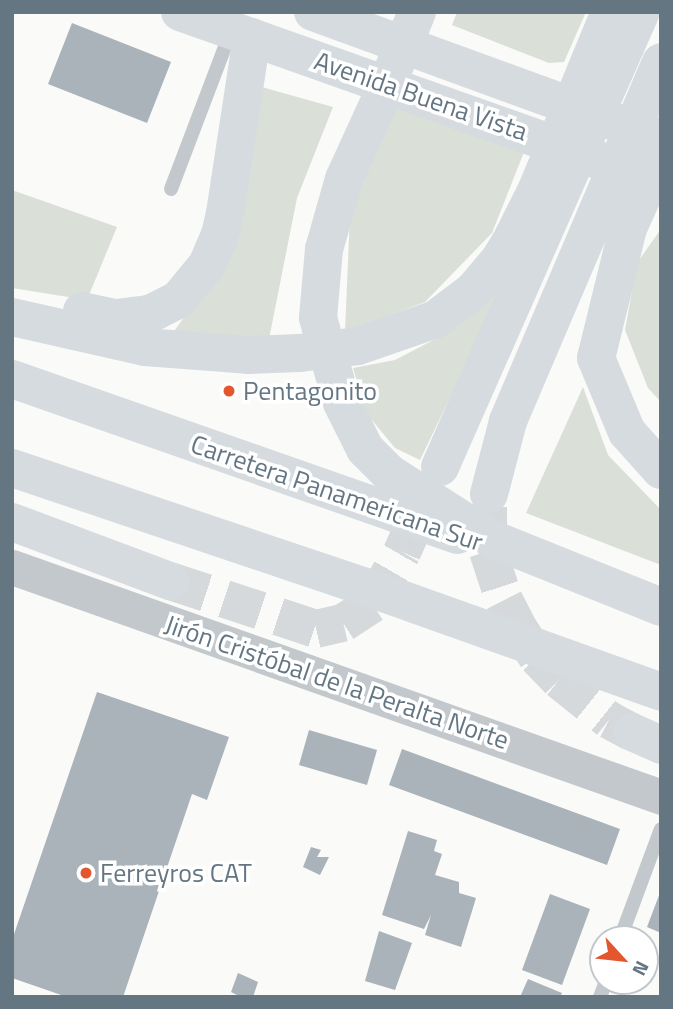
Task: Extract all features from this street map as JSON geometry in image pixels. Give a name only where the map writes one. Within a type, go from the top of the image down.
[{"type":"main road","name":"Avenida Buena Vista","points":[[180,12],[247,26],[387,85],[661,182]]},
{"type":"main road","name":"Avenida Buena Vista","points":[[313,12],[410,29],[513,85],[661,139]]},
{"type":"main road","points":[[12,317],[145,347],[248,355],[300,353],[358,346],[436,319],[473,291],[500,259],[513,237],[537,189],[610,12]]},
{"type":"main road","points":[[440,467],[641,12]]},
{"type":"main road","points":[[12,297],[101,315],[135,317],[164,309],[188,289],[207,265],[220,235],[247,26]]},
{"type":"main road","points":[[410,29],[344,179],[324,249],[318,318],[342,403],[365,449],[389,473],[492,540],[661,607]]},
{"type":"main road","points":[[489,494],[508,421],[661,62]]},
{"type":"main road","points":[[661,155],[628,228],[596,358],[627,432],[661,470]]},
{"type":"main road","name":"Carretera Panamericana Sur","points":[[12,379],[661,607]]},
{"type":"main road","points":[[12,468],[377,591],[661,692]]},
{"type":"main road","points":[[12,522],[170,581]]},
{"type":"street","name":"Jirón Cristóbal de la Peralta Norte","points":[[12,568],[661,797]]},
{"type":"lane","points":[[171,189],[247,26]]},
{"type":"lane","points":[[625,925],[661,828]]},
{"type":"shaded area","points":[[457,12],[586,12],[564,62],[549,63],[452,25]]},
{"type":"shaded area","points":[[258,86],[333,107],[297,198],[269,339],[170,337],[238,241]]},
{"type":"shaded area","points":[[396,97],[528,142],[492,233],[425,302],[345,332],[350,215]]},
{"type":"shaded area","points":[[12,190],[117,227],[87,300],[12,288]]},
{"type":"shaded area","points":[[661,229],[661,402],[648,388],[625,330],[637,263]]},
{"type":"shaded area","points":[[507,279],[420,460],[395,448],[367,414],[353,368],[395,360],[447,333]]},
{"type":"shaded area","points":[[583,387],[608,455],[661,510],[661,565],[526,513]]},
{"type":"building","points":[[72,23],[171,62],[147,123],[48,84]]},
{"type":"building","points":[[97,692],[229,737],[207,800],[192,794],[123,997],[67,997],[12,978],[12,940]]},
{"type":"building","points":[[309,730],[377,750],[367,785],[299,765]]},
{"type":"building","points":[[402,749],[620,829],[607,865],[389,785]]},
{"type":"building","points":[[408,831],[437,840],[434,851],[442,854],[435,875],[459,882],[459,893],[476,898],[461,947],[425,935],[431,915],[424,929],[382,915]]},
{"type":"building","points":[[311,847],[321,850],[317,857],[329,857],[320,875],[303,867]]},
{"type":"building","points":[[661,890],[661,933],[659,925],[648,925]]},
{"type":"building","points":[[550,894],[590,909],[562,985],[522,970]]},
{"type":"building","points":[[379,931],[412,943],[395,990],[365,981]]},
{"type":"building","points":[[238,973],[258,982],[253,997],[241,997],[231,992]]},
{"type":"building","points":[[528,979],[562,993],[560,997],[520,997]]},
{"type":"tunnel","points":[[170,581],[316,629],[343,623],[372,604],[402,552],[430,489]]},
{"type":"tunnel","points":[[488,507],[488,551],[504,600],[519,629],[537,657],[559,680],[609,720],[632,732]]},
{"type":"place","name":"Pentagonito","points":[[229,391]]},
{"type":"place","name":"Ferreyros CAT","points":[[86,873]]}]
